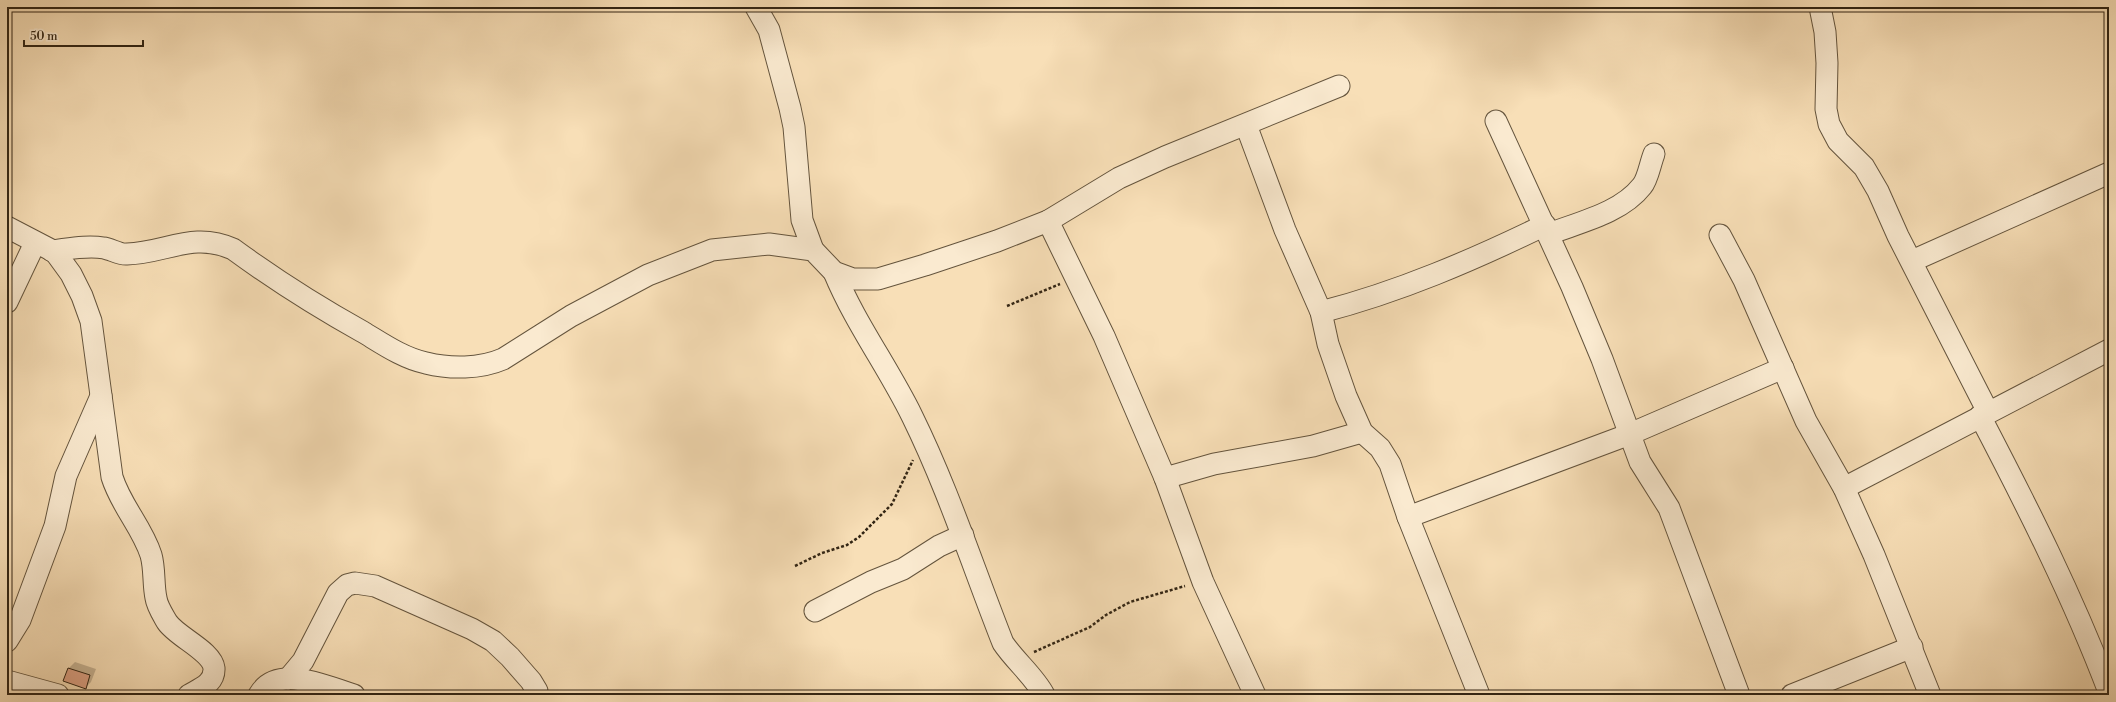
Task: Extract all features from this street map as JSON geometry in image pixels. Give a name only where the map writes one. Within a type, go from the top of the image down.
[{"type":"street","points":[[756,7],[769,30],[790,108],[794,126],[802,220],[813,250],[834,272],[852,312],[893,381],[920,436],[963,535],[1003,643],[1044,695]]},
{"type":"street","points":[[1820,7],[1825,40],[1826,109],[1829,124],[1838,141],[1864,167],[1888,211],[2078,616],[2109,692]]},
{"type":"street","points":[[834,272],[853,279],[878,279],[990,243],[1048,221],[1119,178],[1165,157],[1339,86]]},
{"type":"street","points":[[1496,121],[1547,229],[1602,360],[1640,462],[1669,508],[1739,695]]},
{"type":"street","points":[[1246,125],[1285,230],[1321,312],[1328,344],[1346,396],[1362,432],[1380,448],[1390,464],[1408,517],[1479,695]]},
{"type":"street","points":[[1321,312],[1354,303],[1477,258],[1547,229],[1601,214],[1626,202],[1643,186],[1654,154]]},
{"type":"street","points":[[1912,261],[2109,173]]},
{"type":"street","points":[[1048,221],[1104,336],[1165,478],[1203,582],[1255,695]]},
{"type":"street","points":[[7,227],[43,247],[63,261],[82,296],[91,321],[112,477],[117,494],[144,540],[151,556],[156,599],[174,631],[208,657],[214,669],[212,678],[208,684],[188,695]]},
{"type":"street","points":[[1720,235],[1744,280],[1806,420],[1844,488],[1874,554],[1930,695]]},
{"type":"street","points":[[43,247],[89,246],[105,248],[126,254],[196,242],[219,243],[233,249],[340,319],[394,350],[424,363],[446,367],[487,365],[503,360],[571,316],[620,290],[648,276],[712,250],[769,244],[813,250]]},
{"type":"street","points":[[7,302],[43,247]]},
{"type":"street","points":[[1844,488],[2109,350]]},
{"type":"street","points":[[1408,517],[1630,434],[1783,368]]},
{"type":"street","points":[[7,641],[20,620],[55,526],[66,476],[101,396]]},
{"type":"street","points":[[1165,478],[1214,464],[1313,446],[1362,432]]},
{"type":"street","points":[[815,611],[871,582],[903,569],[939,546],[963,535]]},
{"type":"street","points":[[288,678],[303,661],[338,594],[346,585],[355,583],[375,586],[472,629],[493,641],[531,681],[537,691],[537,695]]},
{"type":"street","points":[[1792,695],[1912,647]]},
{"type":"street","points":[[259,695],[264,685],[275,680],[288,678],[302,680],[354,695]]},
{"type":"street","points":[[7,681],[58,695]]},
{"type":"path","points":[[1007,306],[1076,278]]},
{"type":"path","points":[[795,566],[853,541],[892,504],[912,464],[920,436]]},
{"type":"path","points":[[1015,660],[1050,646],[1090,627],[1130,602],[1203,582]]},
{"type":"building","points":[[68,668],[90,675],[86,689],[63,681]]}]
